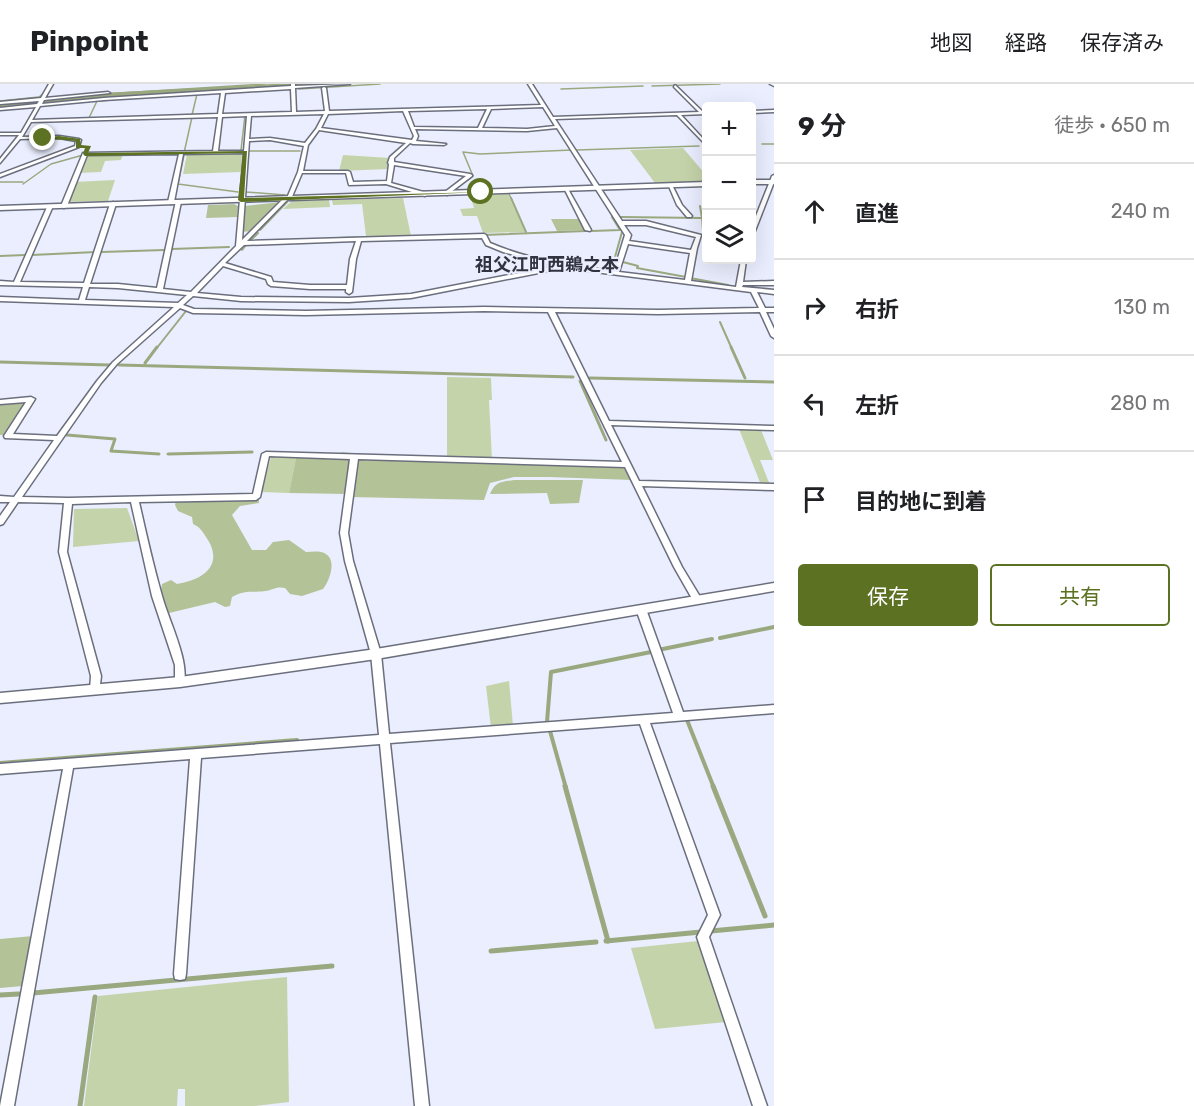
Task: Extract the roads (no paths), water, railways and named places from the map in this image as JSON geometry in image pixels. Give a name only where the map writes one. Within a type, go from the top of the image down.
[{"type":"street","points":[[0,162],[30,121],[51,84]]},
{"type":"street","points":[[0,103],[247,84]]},
{"type":"street","points":[[0,109],[114,98],[348,84]]},
{"type":"street","points":[[531,84],[628,235],[616,273]]},
{"type":"street","points":[[293,86],[294,113]]},
{"type":"street","points":[[675,86],[702,111]]},
{"type":"street","points":[[0,522],[115,363],[193,293],[288,199],[300,172],[306,145],[327,112],[324,88]]},
{"type":"street","points":[[215,153],[223,93]]},
{"type":"street","points":[[30,121],[544,106]]},
{"type":"street","points":[[480,128],[490,107]]},
{"type":"street","points":[[386,183],[389,182],[392,158],[416,136],[405,110]]},
{"type":"street","points":[[756,112],[774,111]]},
{"type":"street","points":[[552,118],[702,113]]},
{"type":"street","points":[[241,244],[241,200],[249,114]]},
{"type":"street","points":[[675,114],[702,140]]},
{"type":"street","points":[[412,128],[527,130],[558,127]]},
{"type":"street","points":[[318,129],[410,143],[444,144]]},
{"type":"street","points":[[0,134],[69,138],[79,140],[78,147]]},
{"type":"street","points":[[246,140],[270,139],[306,145]]},
{"type":"street","points":[[0,176],[78,147],[88,146],[64,206]]},
{"type":"street","points":[[85,154],[245,152]]},
{"type":"street","points":[[160,289],[181,154]]},
{"type":"street","points":[[390,163],[470,175],[447,193]]},
{"type":"street","points":[[300,172],[348,172],[351,184],[386,183],[425,194]]},
{"type":"street","points":[[756,182],[772,182]]},
{"type":"street","points":[[772,182],[774,192]]},
{"type":"street","points":[[756,221],[772,182]]},
{"type":"street","points":[[0,208],[702,184]]},
{"type":"street","points":[[670,185],[688,216]]},
{"type":"street","points":[[566,189],[588,230]]},
{"type":"street","points":[[81,302],[113,204]]},
{"type":"street","points":[[16,284],[50,206]]},
{"type":"street","points":[[621,223],[646,223],[699,236],[693,252],[688,282]]},
{"type":"street","points":[[241,244],[484,236],[488,244],[503,251],[565,266],[688,282],[739,286],[774,283]]},
{"type":"street","points":[[349,312],[353,259],[359,239]]},
{"type":"street","points":[[626,242],[693,252]]},
{"type":"street","points":[[221,264],[269,278],[271,284],[310,287],[350,286]]},
{"type":"street","points":[[739,286],[743,264]]},
{"type":"street","points":[[0,283],[160,289],[241,299],[349,300],[421,294],[565,266]]},
{"type":"street","points":[[739,286],[753,290],[774,291]]},
{"type":"street","points":[[753,290],[774,336]]},
{"type":"street","points":[[0,299],[178,305],[193,311],[225,313],[484,309],[658,312],[774,310]]},
{"type":"street","points":[[551,311],[678,567],[697,600]]},
{"type":"street","points":[[0,402],[31,399],[4,438]]},
{"type":"street","points":[[608,423],[774,428]]},
{"type":"street","points":[[4,438],[59,438]]},
{"type":"street","points":[[0,499],[68,501],[256,497],[266,454],[627,465]]},
{"type":"street","points":[[354,457],[344,532],[349,561],[376,654],[422,1106]]},
{"type":"street","points":[[636,483],[774,487]]},
{"type":"street","points":[[134,500],[157,596],[180,665],[180,682]]},
{"type":"street","points":[[68,501],[63,552],[96,676],[95,690]]},
{"type":"street","points":[[0,698],[180,682],[376,654],[774,587]]},
{"type":"street","points":[[641,609],[679,716]]},
{"type":"street","points":[[0,769],[774,709]]},
{"type":"street","points":[[643,719],[714,915],[703,937],[760,1106]]},
{"type":"street","points":[[180,975],[196,753]]},
{"type":"street","points":[[7,1106],[69,763]]},
{"type":"waterway","points":[[104,94],[265,84]]},
{"type":"waterway","points":[[299,89],[380,84]]},
{"type":"waterway","points":[[652,86],[720,84]]},
{"type":"waterway","points":[[561,89],[643,86]]},
{"type":"waterway","points":[[0,101],[39,97],[44,93]]},
{"type":"waterway","points":[[192,115],[197,94]]},
{"type":"waterway","points":[[101,101],[130,98]]},
{"type":"waterway","points":[[89,118],[97,101]]},
{"type":"waterway","points":[[241,150],[245,115]]},
{"type":"waterway","points":[[184,153],[192,117]]},
{"type":"waterway","points":[[762,144],[774,144]]},
{"type":"waterway","points":[[577,150],[699,146]]},
{"type":"waterway","points":[[468,180],[473,176],[463,152],[480,154],[572,150]]},
{"type":"waterway","points":[[249,151],[300,151]]},
{"type":"waterway","points":[[23,184],[51,164],[83,155]]},
{"type":"waterway","points":[[184,155],[178,184],[238,192]]},
{"type":"waterway","points":[[0,182],[23,182]]},
{"type":"waterway","points":[[246,192],[285,195]]},
{"type":"waterway","points":[[509,194],[511,198]]},
{"type":"waterway","points":[[511,198],[526,232]]},
{"type":"waterway","points":[[260,230],[287,202]]},
{"type":"waterway","points":[[700,206],[702,218]]},
{"type":"waterway","points":[[592,231],[620,230],[612,217]]},
{"type":"waterway","points":[[621,217],[702,218]]},
{"type":"waterway","points":[[483,235],[586,231]]},
{"type":"waterway","points":[[615,257],[622,232]]},
{"type":"waterway","points":[[249,242],[258,233]]},
{"type":"waterway","points":[[337,238],[372,237]]},
{"type":"waterway","points":[[322,239],[332,238]]},
{"type":"waterway","points":[[242,250],[246,245]]},
{"type":"waterway","points":[[172,249],[229,247]]},
{"type":"waterway","points":[[102,252],[164,250]]},
{"type":"waterway","points":[[32,255],[96,252]]},
{"type":"waterway","points":[[0,256],[25,255]]},
{"type":"waterway","points":[[623,262],[638,266],[637,268],[686,277]]},
{"type":"waterway","points":[[690,278],[728,285]]},
{"type":"waterway","points":[[156,349],[186,311]]},
{"type":"waterway","points":[[720,322],[732,349]]},
{"type":"waterway","points":[[145,363],[157,347]]},
{"type":"waterway","points":[[731,347],[745,378]]},
{"type":"waterway","points":[[0,362],[110,365]]},
{"type":"waterway","points":[[119,365],[573,377]]},
{"type":"waterway","points":[[590,378],[774,382]]},
{"type":"waterway","points":[[580,381],[606,440]]},
{"type":"waterway","points":[[67,435],[115,439],[111,451],[159,454]]},
{"type":"waterway","points":[[168,454],[252,452]]},
{"type":"waterway","points":[[342,454],[359,455]]},
{"type":"waterway","points":[[720,638],[774,627]]},
{"type":"waterway","points":[[658,650],[712,639]]},
{"type":"waterway","points":[[547,722],[551,672],[651,652]]},
{"type":"waterway","points":[[687,720],[714,788]]},
{"type":"waterway","points":[[550,731],[566,788]]},
{"type":"waterway","points":[[0,763],[297,740]]},
{"type":"waterway","points":[[565,786],[608,941]]},
{"type":"waterway","points":[[713,786],[765,916]]},
{"type":"waterway","points":[[711,931],[774,925]]},
{"type":"waterway","points":[[608,941],[701,932]]},
{"type":"waterway","points":[[491,951],[596,942]]},
{"type":"waterway","points":[[33,993],[332,966]]},
{"type":"waterway","points":[[0,995],[19,994]]},
{"type":"waterway","points":[[80,1106],[95,997]]},
{"type":"district","name":"祖父江町西鵜之本","points":[[547,265]]}]
